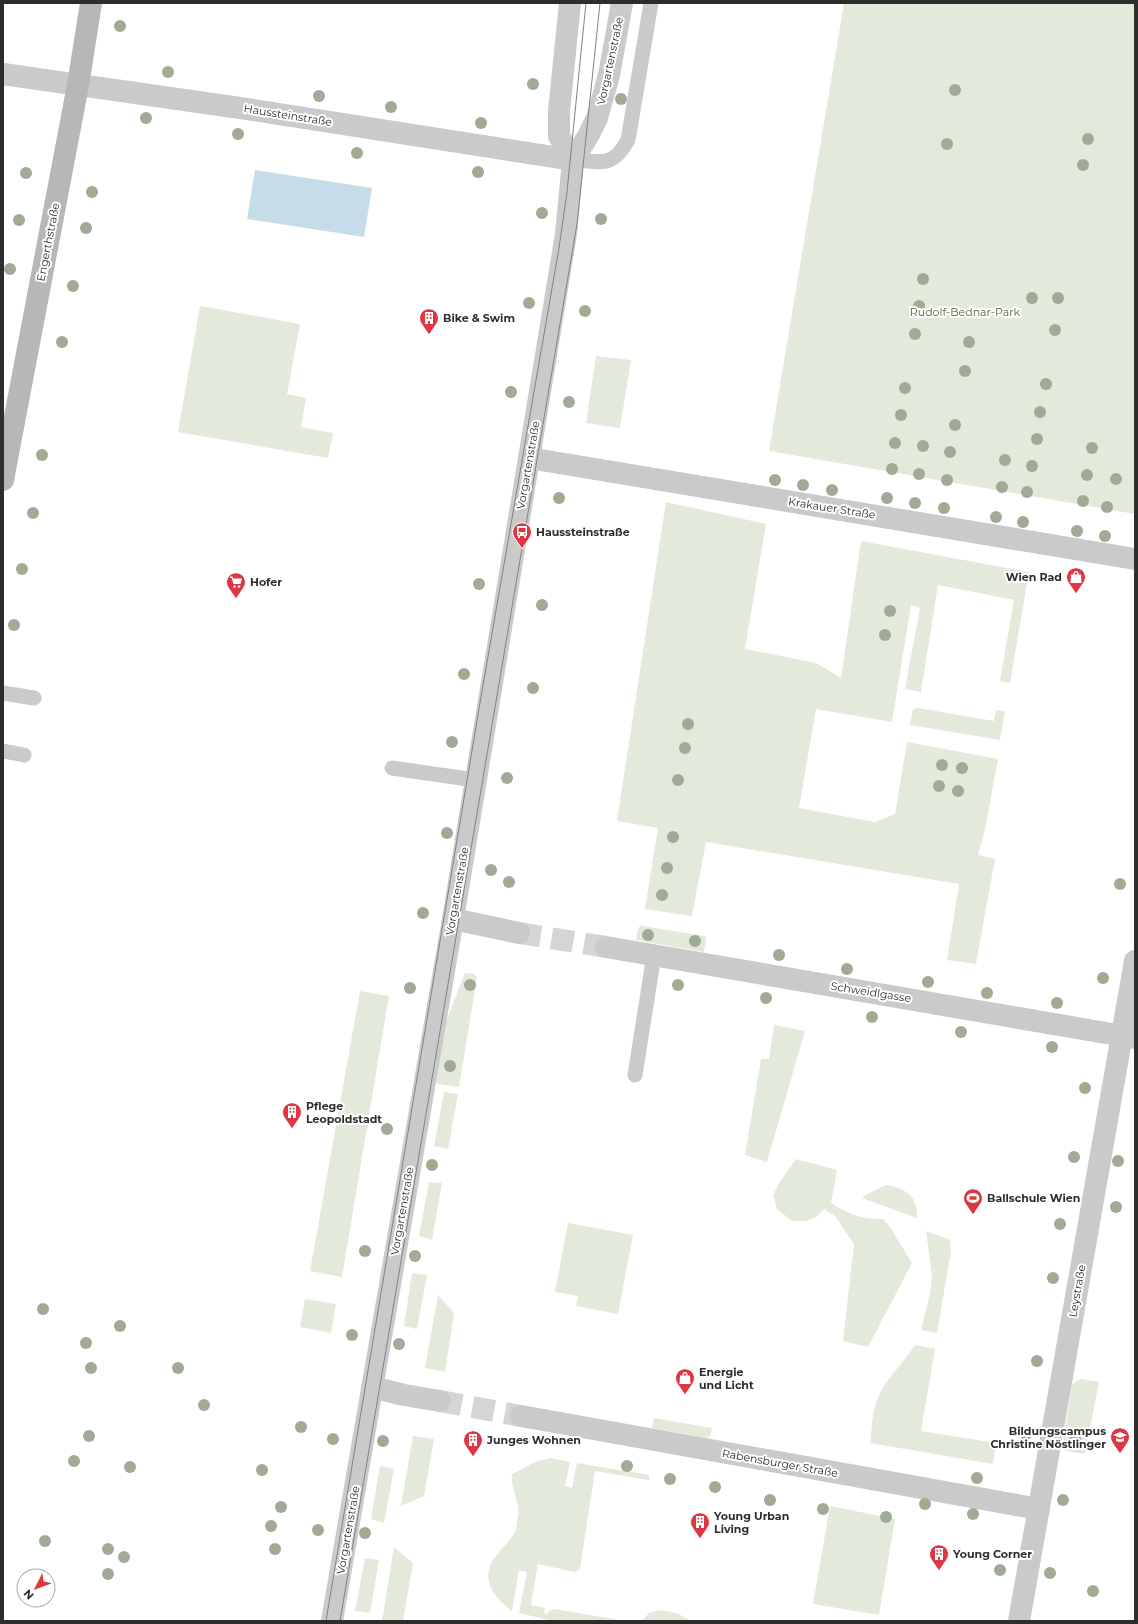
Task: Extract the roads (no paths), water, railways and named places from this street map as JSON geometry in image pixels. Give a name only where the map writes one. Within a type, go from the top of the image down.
[{"type":"street","name":"Engerthstraße","points":[[3,480],[78,85],[92,3]]},
{"type":"street","points":[[570,3],[559,112],[559,136],[572,160]]},
{"type":"street","name":"Vorgartenstraße","points":[[332,1621],[452,919],[566,234],[572,160],[588,136],[597,118],[609,75],[622,3]]},
{"type":"street","name":"Haussteinstraße","points":[[3,74],[263,111],[572,160]]},
{"type":"street","name":"Krakauer Straße","points":[[529,458],[1135,559]]},
{"type":"street","points":[[452,919],[519,933]]},
{"type":"street","name":"Schweidlgasse","points":[[606,947],[1129,1037]]},
{"type":"street","name":"Leystraße","points":[[1020,1621],[1039,1509],[1129,1037],[1135,961]]},
{"type":"street","points":[[372,1387],[404,1395],[440,1401]]},
{"type":"street","name":"Rabensburger Straße","points":[[521,1416],[1039,1509]]},
{"type":"lane","points":[[572,160],[604,162],[614,159],[621,152],[628,140],[651,3]]},
{"type":"lane","points":[[3,692],[34,698]]},
{"type":"lane","points":[[3,751],[24,754]]},
{"type":"lane","points":[[392,768],[475,780]]},
{"type":"lane","points":[[634,1075],[654,955]]},
{"type":"water","points":[[255,170],[372,188],[364,237],[247,219]]},
{"type":"tunnel","points":[[519,933],[606,947]]},
{"type":"tunnel","points":[[440,1401],[521,1416]]},
{"type":"tram line","points":[[326,1621],[482,691],[559,248],[567,192],[586,3]]},
{"type":"tram line","points":[[340,1621],[577,224],[600,3]]},
{"type":"place","name":"Bike & Swim","points":[[429,335]]},
{"type":"place","name":"Haussteinstraße","points":[[522,549]]},
{"type":"place","name":"Wien Rad","points":[[1076,594]]},
{"type":"place","name":"Hofer","points":[[236,599]]},
{"type":"place","name":"Pflege Leopoldstadt","points":[[292,1129]]},
{"type":"place","name":"Ballschule Wien","points":[[973,1215]]},
{"type":"place","name":"Energie und Licht","points":[[685,1395]]},
{"type":"place","name":"Bildungscampus Christine Nöstlinger","points":[[1120,1454]]},
{"type":"place","name":"Junges Wohnen","points":[[473,1457]]},
{"type":"place","name":"Young Urban Living","points":[[700,1539]]},
{"type":"place","name":"Young Corner","points":[[939,1571]]},
{"type":"park label","name":"Rudolf-Bednar-Park","points":[[965,312]]}]
